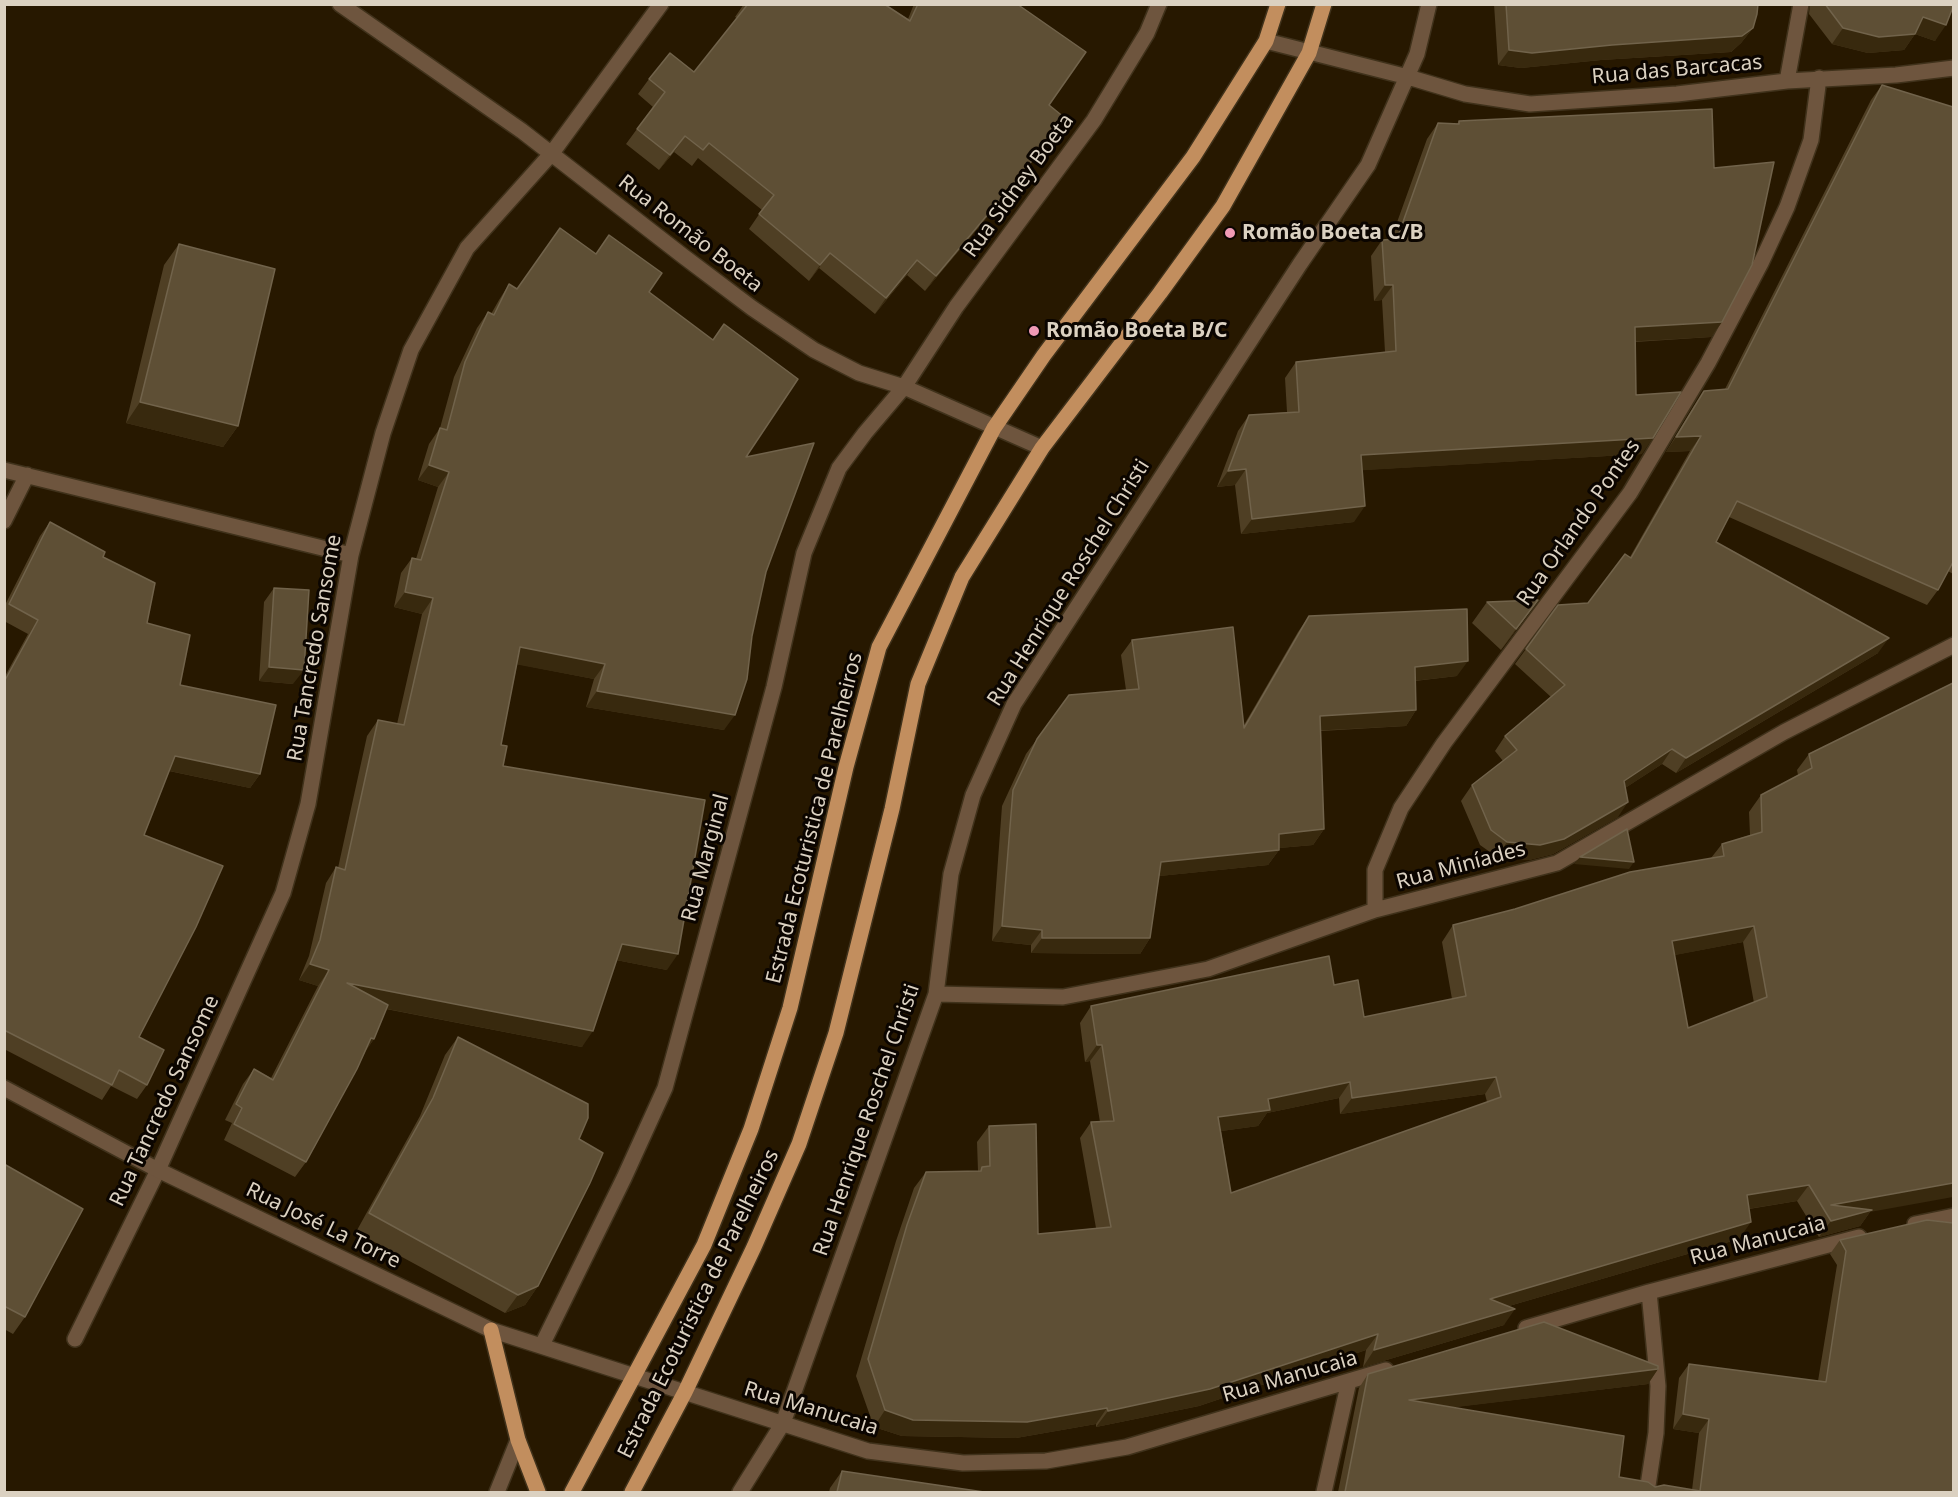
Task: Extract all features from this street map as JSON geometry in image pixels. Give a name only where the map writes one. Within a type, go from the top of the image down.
[{"type":"main road","name":"Estrada Ecoturistica de Parelheiros","points":[[572,1492],[704,1245],[751,1129],[790,1008],[846,767],[879,647],[994,428],[1044,355],[1193,157],[1266,41],[1278,4]]},
{"type":"main road","name":"Estrada Ecoturistica de Parelheiros","points":[[632,1492],[685,1392],[754,1247],[794,1154],[832,1044],[892,809],[918,684],[962,577],[1042,448],[1223,206],[1309,53],[1324,4]]},
{"type":"main road","points":[[491,1330],[518,1440],[538,1492]]},
{"type":"street","name":"Rua Romão Boeta","points":[[340,4],[552,153],[700,269],[814,350],[859,373],[904,387],[1042,448]]},
{"type":"street","name":"Rua Tancredo Sansome","points":[[75,1339],[158,1170],[283,893],[308,804],[351,555],[383,432],[411,350],[467,248],[552,153],[662,4]]},
{"type":"street","name":"Rua Sidney Boeta","points":[[904,387],[956,307],[1094,120],[1147,33],[1159,4]]},
{"type":"street","name":"Rua Henrique Roschel Christi","points":[[740,1492],[783,1423],[936,994],[951,874],[973,795],[1014,704],[1300,264],[1368,165],[1417,54],[1429,4]]},
{"type":"street","points":[[1787,81],[1801,4]]},
{"type":"street","points":[[1266,41],[1408,76]]},
{"type":"street","name":"Rua das Barcacas","points":[[1408,76],[1465,94],[1530,104],[1677,94],[1787,81],[1896,75],[1953,68]]},
{"type":"street","name":"Rua Orlando Pontes","points":[[1375,910],[1375,870],[1401,808],[1444,744],[1630,493],[1708,363],[1761,263],[1787,207],[1811,140],[1819,78]]},
{"type":"street","name":"Rua Marginal","points":[[542,1345],[624,1178],[665,1088],[774,687],[804,554],[839,468],[904,387]]},
{"type":"street","points":[[4,470],[351,555]]},
{"type":"street","points":[[4,521],[27,475]]},
{"type":"street","name":"Rua Miníades","points":[[936,994],[1063,997],[1208,969],[1375,910],[1557,863],[1784,732],[1953,645]]},
{"type":"street","name":"Rua José La Torre","points":[[4,1088],[158,1170],[491,1330],[635,1376]]},
{"type":"street","points":[[1896,1228],[1953,1216]]},
{"type":"street","name":"Rua Manucaia","points":[[1515,1332],[1649,1292],[1873,1233]]},
{"type":"street","points":[[1647,1492],[1656,1433],[1658,1386],[1649,1292]]},
{"type":"street","name":"Rua Manucaia","points":[[635,1376],[868,1451],[963,1463],[1046,1461],[1127,1447],[1404,1365]]},
{"type":"street","points":[[1324,1492],[1349,1381]]},
{"type":"street","points":[[497,1492],[518,1440]]},
{"type":"building","points":[[748,4],[884,4],[910,21],[918,4],[1017,4],[1086,52],[1049,105],[1065,118],[1020,176],[936,276],[917,260],[886,298],[830,253],[820,265],[759,214],[774,195],[709,143],[703,150],[685,136],[670,155],[637,129],[665,92],[649,79],[670,53],[694,72]]},
{"type":"building","points":[[1506,4],[1758,4],[1753,28],[1742,36],[1532,53],[1509,50]]},
{"type":"building","points":[[1825,4],[1953,4],[1953,7],[1946,25],[1923,17],[1915,34],[1879,37],[1843,28]]},
{"type":"building","points":[[1882,85],[1953,107],[1953,562],[1938,590],[1737,501],[1716,542],[1889,638],[1686,758],[1672,749],[1624,781],[1628,802],[1564,839],[1540,845],[1507,842],[1491,830],[1472,785],[1517,750],[1505,736],[1565,685],[1526,649],[1558,605],[1588,603],[1625,554],[1631,558],[1701,436],[1676,437],[1704,391],[1728,389]]},
{"type":"building","points":[[1712,109],[1714,168],[1774,162],[1752,265],[1722,322],[1635,327],[1636,395],[1681,392],[1653,438],[1361,455],[1365,506],[1252,519],[1246,469],[1228,471],[1249,415],[1299,412],[1296,362],[1396,351],[1393,285],[1385,285],[1382,240],[1397,239],[1438,123],[1459,124],[1459,121]]},
{"type":"building","points":[[560,228],[596,254],[609,235],[662,273],[649,292],[713,340],[724,324],[798,379],[746,457],[814,443],[766,572],[752,636],[747,679],[735,715],[597,691],[605,664],[520,647],[501,745],[507,746],[503,766],[705,800],[678,954],[622,944],[593,1031],[347,983],[388,1005],[374,1039],[371,1038],[357,1069],[306,1162],[234,1124],[242,1108],[236,1104],[254,1069],[273,1080],[329,970],[310,964],[320,940],[336,867],[345,870],[378,720],[404,725],[433,598],[405,592],[412,558],[421,560],[449,472],[429,465],[440,428],[447,430],[465,362],[488,312],[494,315],[509,284],[517,289]]},
{"type":"building","points":[[179,244],[275,269],[238,426],[140,402]]},
{"type":"building","points":[[50,522],[105,552],[103,557],[155,583],[147,623],[190,635],[180,685],[276,705],[260,774],[175,756],[144,835],[223,866],[196,927],[139,1037],[164,1050],[147,1085],[119,1070],[112,1085],[4,1030],[4,682],[38,620],[9,604]]},
{"type":"building","points":[[274,588],[309,590],[304,670],[269,667]]},
{"type":"building","points":[[1538,600],[1516,629],[1487,602]]},
{"type":"building","points":[[1467,609],[1468,661],[1415,667],[1416,710],[1320,716],[1324,829],[1279,834],[1279,850],[1161,862],[1150,938],[1042,938],[1042,930],[1002,926],[1013,790],[1037,739],[1069,695],[1139,689],[1132,640],[1233,627],[1244,728],[1309,616]]},
{"type":"building","points":[[1953,683],[1953,1183],[1831,1205],[1872,1210],[1831,1221],[1809,1185],[1747,1195],[1751,1222],[1490,1299],[1515,1309],[1374,1350],[1378,1334],[1210,1389],[1108,1411],[1107,1408],[1027,1422],[913,1420],[885,1410],[868,1359],[907,1225],[926,1172],[981,1171],[982,1167],[990,1166],[989,1126],[1036,1124],[1038,1234],[1111,1227],[1091,1122],[1114,1121],[1102,1045],[1097,1045],[1091,1006],[1329,956],[1334,985],[1358,980],[1364,1017],[1466,996],[1453,925],[1515,909],[1630,872],[1724,856],[1722,844],[1762,832],[1761,795],[1812,768],[1809,754]],"holes":[[[1754,926],[1767,997],[1688,1028],[1672,941]],[[1496,1077],[1501,1097],[1231,1193],[1218,1117],[1270,1110],[1268,1099],[1350,1082],[1352,1098]]]},
{"type":"building","points":[[1627,829],[1634,862],[1580,857]]},
{"type":"building","points":[[458,1037],[588,1104],[588,1118],[579,1139],[603,1153],[538,1286],[518,1295],[369,1213],[433,1098]]},
{"type":"building","points":[[4,1164],[83,1209],[25,1317],[4,1306]]},
{"type":"building","points":[[1927,1220],[1953,1223],[1953,1492],[1345,1492],[1368,1374],[1544,1322],[1658,1366],[1658,1369],[1409,1400],[1624,1436],[1619,1477],[1648,1482],[1655,1487],[1664,1485],[1700,1491],[1709,1419],[1683,1414],[1689,1364],[1826,1382],[1846,1251],[1840,1240]]},
{"type":"building","points":[[842,1471],[984,1492],[837,1492]]},
{"type":"place","name":"Romão Boeta C/B","points":[[1230,233]]},
{"type":"place","name":"Romão Boeta B/C","points":[[1034,331]]}]
